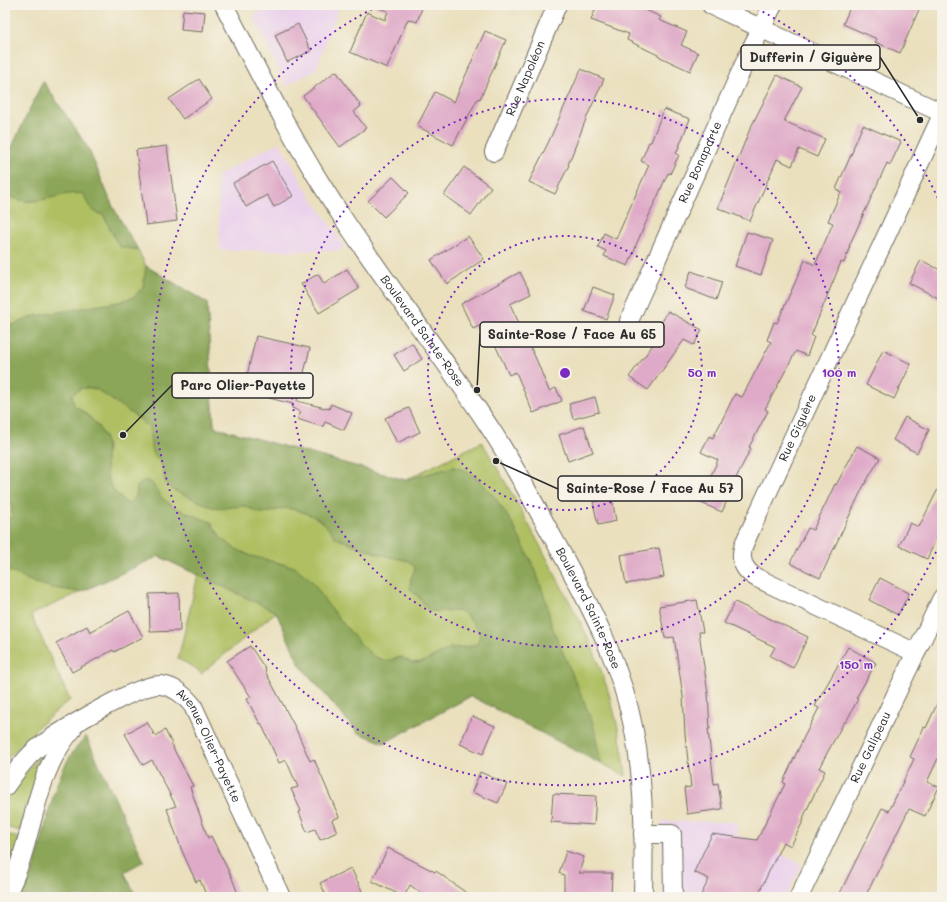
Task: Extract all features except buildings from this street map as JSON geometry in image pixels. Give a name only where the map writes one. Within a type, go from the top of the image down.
[{"type":"street","name":"Boulevard Sainte-Rose","points":[[224,5],[312,171],[341,216],[492,431],[517,471],[586,599],[610,652],[622,684],[634,730],[639,763],[644,834],[643,897]]},
{"type":"street","name":"Rue Napoléon","points":[[494,152],[557,5]]},
{"type":"street","points":[[712,5],[942,114]]},
{"type":"street","name":"Rue Bonaparte","points":[[629,321],[761,28],[773,5]]},
{"type":"street","name":"Rue Giguère","points":[[916,653],[757,578],[747,571],[741,557],[744,544],[942,114]]},
{"type":"street","name":"Rue Galipeau","points":[[799,897],[942,598]]},
{"type":"street","name":"Avenue Olier-Payette","points":[[5,787],[20,765],[38,747],[82,719],[149,686],[167,686],[179,691],[193,706],[281,897]]},
{"type":"street","name":"Avenue Olier-Payette","points":[[5,897],[23,854],[38,798],[50,765],[63,740],[82,719]]},
{"type":"street","points":[[644,834],[672,834],[673,897]]},
{"type":"shaded area","points":[[273,5],[340,5],[316,70],[286,86],[253,16]]},
{"type":"shaded area","points":[[279,142],[306,189],[345,247],[337,251],[220,250],[217,176]]},
{"type":"shaded area","points":[[661,821],[738,822],[736,834],[802,864],[786,897],[663,897]]},
{"type":"green space","points":[[43,81],[88,148],[113,207],[146,266],[207,303],[214,427],[405,480],[482,442],[529,525],[590,642],[603,674],[613,708],[621,742],[626,776],[471,696],[384,743],[357,732],[300,665],[276,612],[201,674],[194,667],[178,659],[198,575],[158,556],[31,615],[70,700],[41,724],[5,761],[5,162]]},
{"type":"green space","points":[[43,81],[88,148],[113,207],[138,250],[120,247],[103,215],[90,208],[84,194],[64,195],[36,201],[26,201],[16,199],[5,194],[5,162]]},
{"type":"green space","points":[[146,266],[207,303],[214,427],[405,480],[453,467],[465,470],[476,477],[493,495],[511,521],[535,569],[546,601],[551,624],[593,723],[601,764],[471,696],[384,743],[357,732],[300,665],[276,612],[159,556],[81,592],[53,588],[35,583],[5,569],[5,520],[12,517],[12,504],[5,495],[5,328],[35,316],[119,302],[134,297],[143,287]],"holes":[[[82,388],[96,389],[141,420],[149,428],[152,453],[161,463],[166,484],[175,491],[212,507],[225,508],[244,506],[260,513],[271,512],[284,508],[297,510],[315,517],[325,524],[336,538],[382,555],[409,561],[415,568],[411,578],[410,589],[418,596],[429,611],[463,612],[473,623],[480,635],[477,644],[466,647],[450,648],[423,662],[412,663],[401,657],[386,661],[373,656],[356,639],[328,605],[312,581],[295,567],[251,556],[234,548],[221,538],[211,522],[175,508],[162,498],[151,482],[144,481],[137,487],[136,497],[128,504],[113,490],[108,479],[106,466],[107,444],[101,430],[89,417],[74,405],[72,395]]]},
{"type":"green space","points":[[86,736],[144,861],[124,872],[137,897],[21,897],[37,857],[54,793],[62,772],[72,753]]},
{"type":"green space","points":[[41,755],[45,759],[21,831],[5,827],[5,803],[18,781]]},
{"type":"green space","points":[[5,834],[19,838],[5,878]]},
{"type":"place","name":"Dufferin / Giguère","points":[[920,120]]},
{"type":"place","name":"Sainte-Rose / Face Au 65","points":[[477,390]]},
{"type":"place","name":"Parc Olier-Payette","points":[[123,435]]},
{"type":"place","name":"Sainte-Rose / Face Au 57","points":[[496,461]]}]
